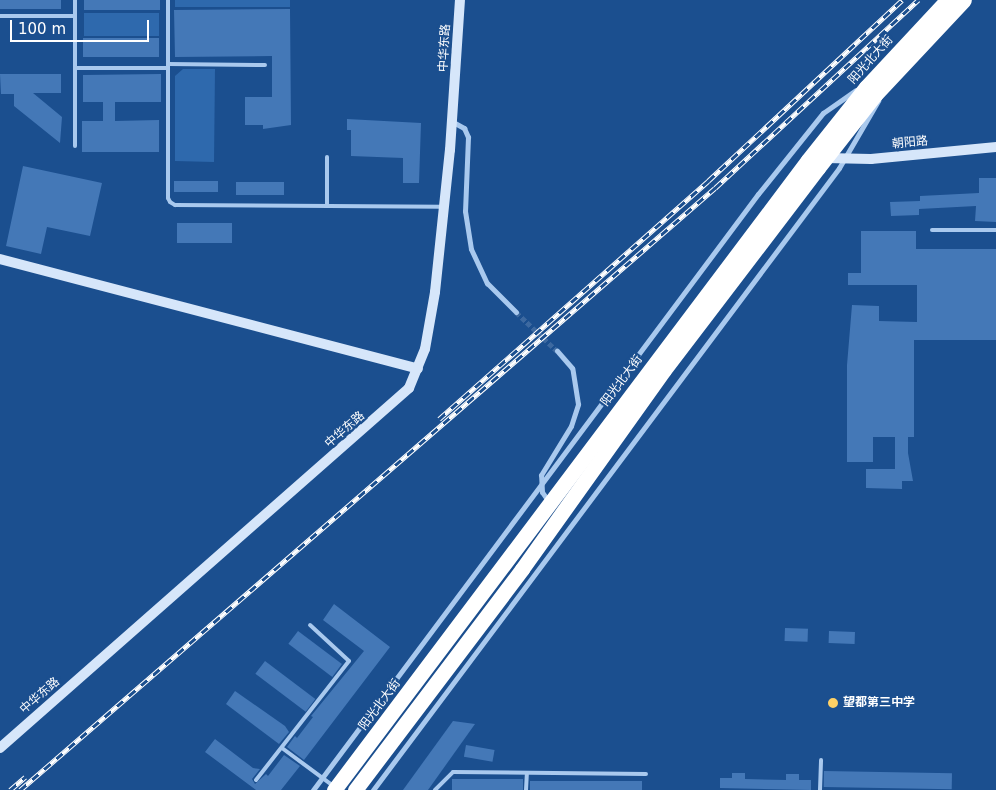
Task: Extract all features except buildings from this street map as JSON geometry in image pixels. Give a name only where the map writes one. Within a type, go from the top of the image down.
[{"type":"highway","name":"阳光北大街","points":[[335,789],[549,503],[879,81],[947,0]]},
{"type":"highway","name":"阳光北大街","points":[[355,790],[522,569],[670,363],[826,158],[879,81],[964,0]]},
{"type":"street","name":"中华东路","points":[[0,748],[409,388],[418,369],[430,322],[452,122],[460,0]]},
{"type":"street","points":[[373,790],[525,592],[699,350],[846,158],[871,118],[879,81]]},
{"type":"street","points":[[313,790],[758,194],[823,113],[879,81]]},
{"type":"street","points":[[452,122],[464,128],[468,137],[465,212],[471,249],[487,283],[516,312]]},
{"type":"street","name":"朝阳路","points":[[826,158],[996,147]]},
{"type":"street","points":[[0,259],[418,369]]},
{"type":"street","points":[[549,503],[541,487],[544,466],[571,426],[578,404],[572,368],[558,351]]},
{"type":"lane","points":[[74,0],[75,146]]},
{"type":"lane","points":[[168,0],[168,198],[170,202],[175,205],[444,207]]},
{"type":"lane","points":[[0,16],[74,16]]},
{"type":"lane","points":[[75,68],[266,65]]},
{"type":"lane","points":[[327,157],[327,206]]},
{"type":"lane","points":[[932,230],[996,230]]},
{"type":"lane","points":[[256,780],[349,661],[310,625]]},
{"type":"lane","points":[[282,748],[335,789]]},
{"type":"lane","points":[[820,790],[821,760]]},
{"type":"lane","points":[[435,790],[453,772],[646,774]]},
{"type":"lane","points":[[526,790],[527,773]]},
{"type":"shaded area","points":[[175,0],[290,0],[290,7],[175,7]]},
{"type":"shaded area","points":[[84,13],[159,13],[159,36],[84,36]]},
{"type":"shaded area","points":[[183,69],[215,69],[214,162],[175,161],[175,76]]},
{"type":"tunnel","points":[[516,312],[557,351]]},
{"type":"railway","points":[[439,419],[708,181],[902,0]]},
{"type":"railway","points":[[20,790],[715,188],[918,0]]},
{"type":"railway","points":[[10,790],[25,777]]},
{"type":"place","name":"望都第三中学","points":[[833,703]]}]
